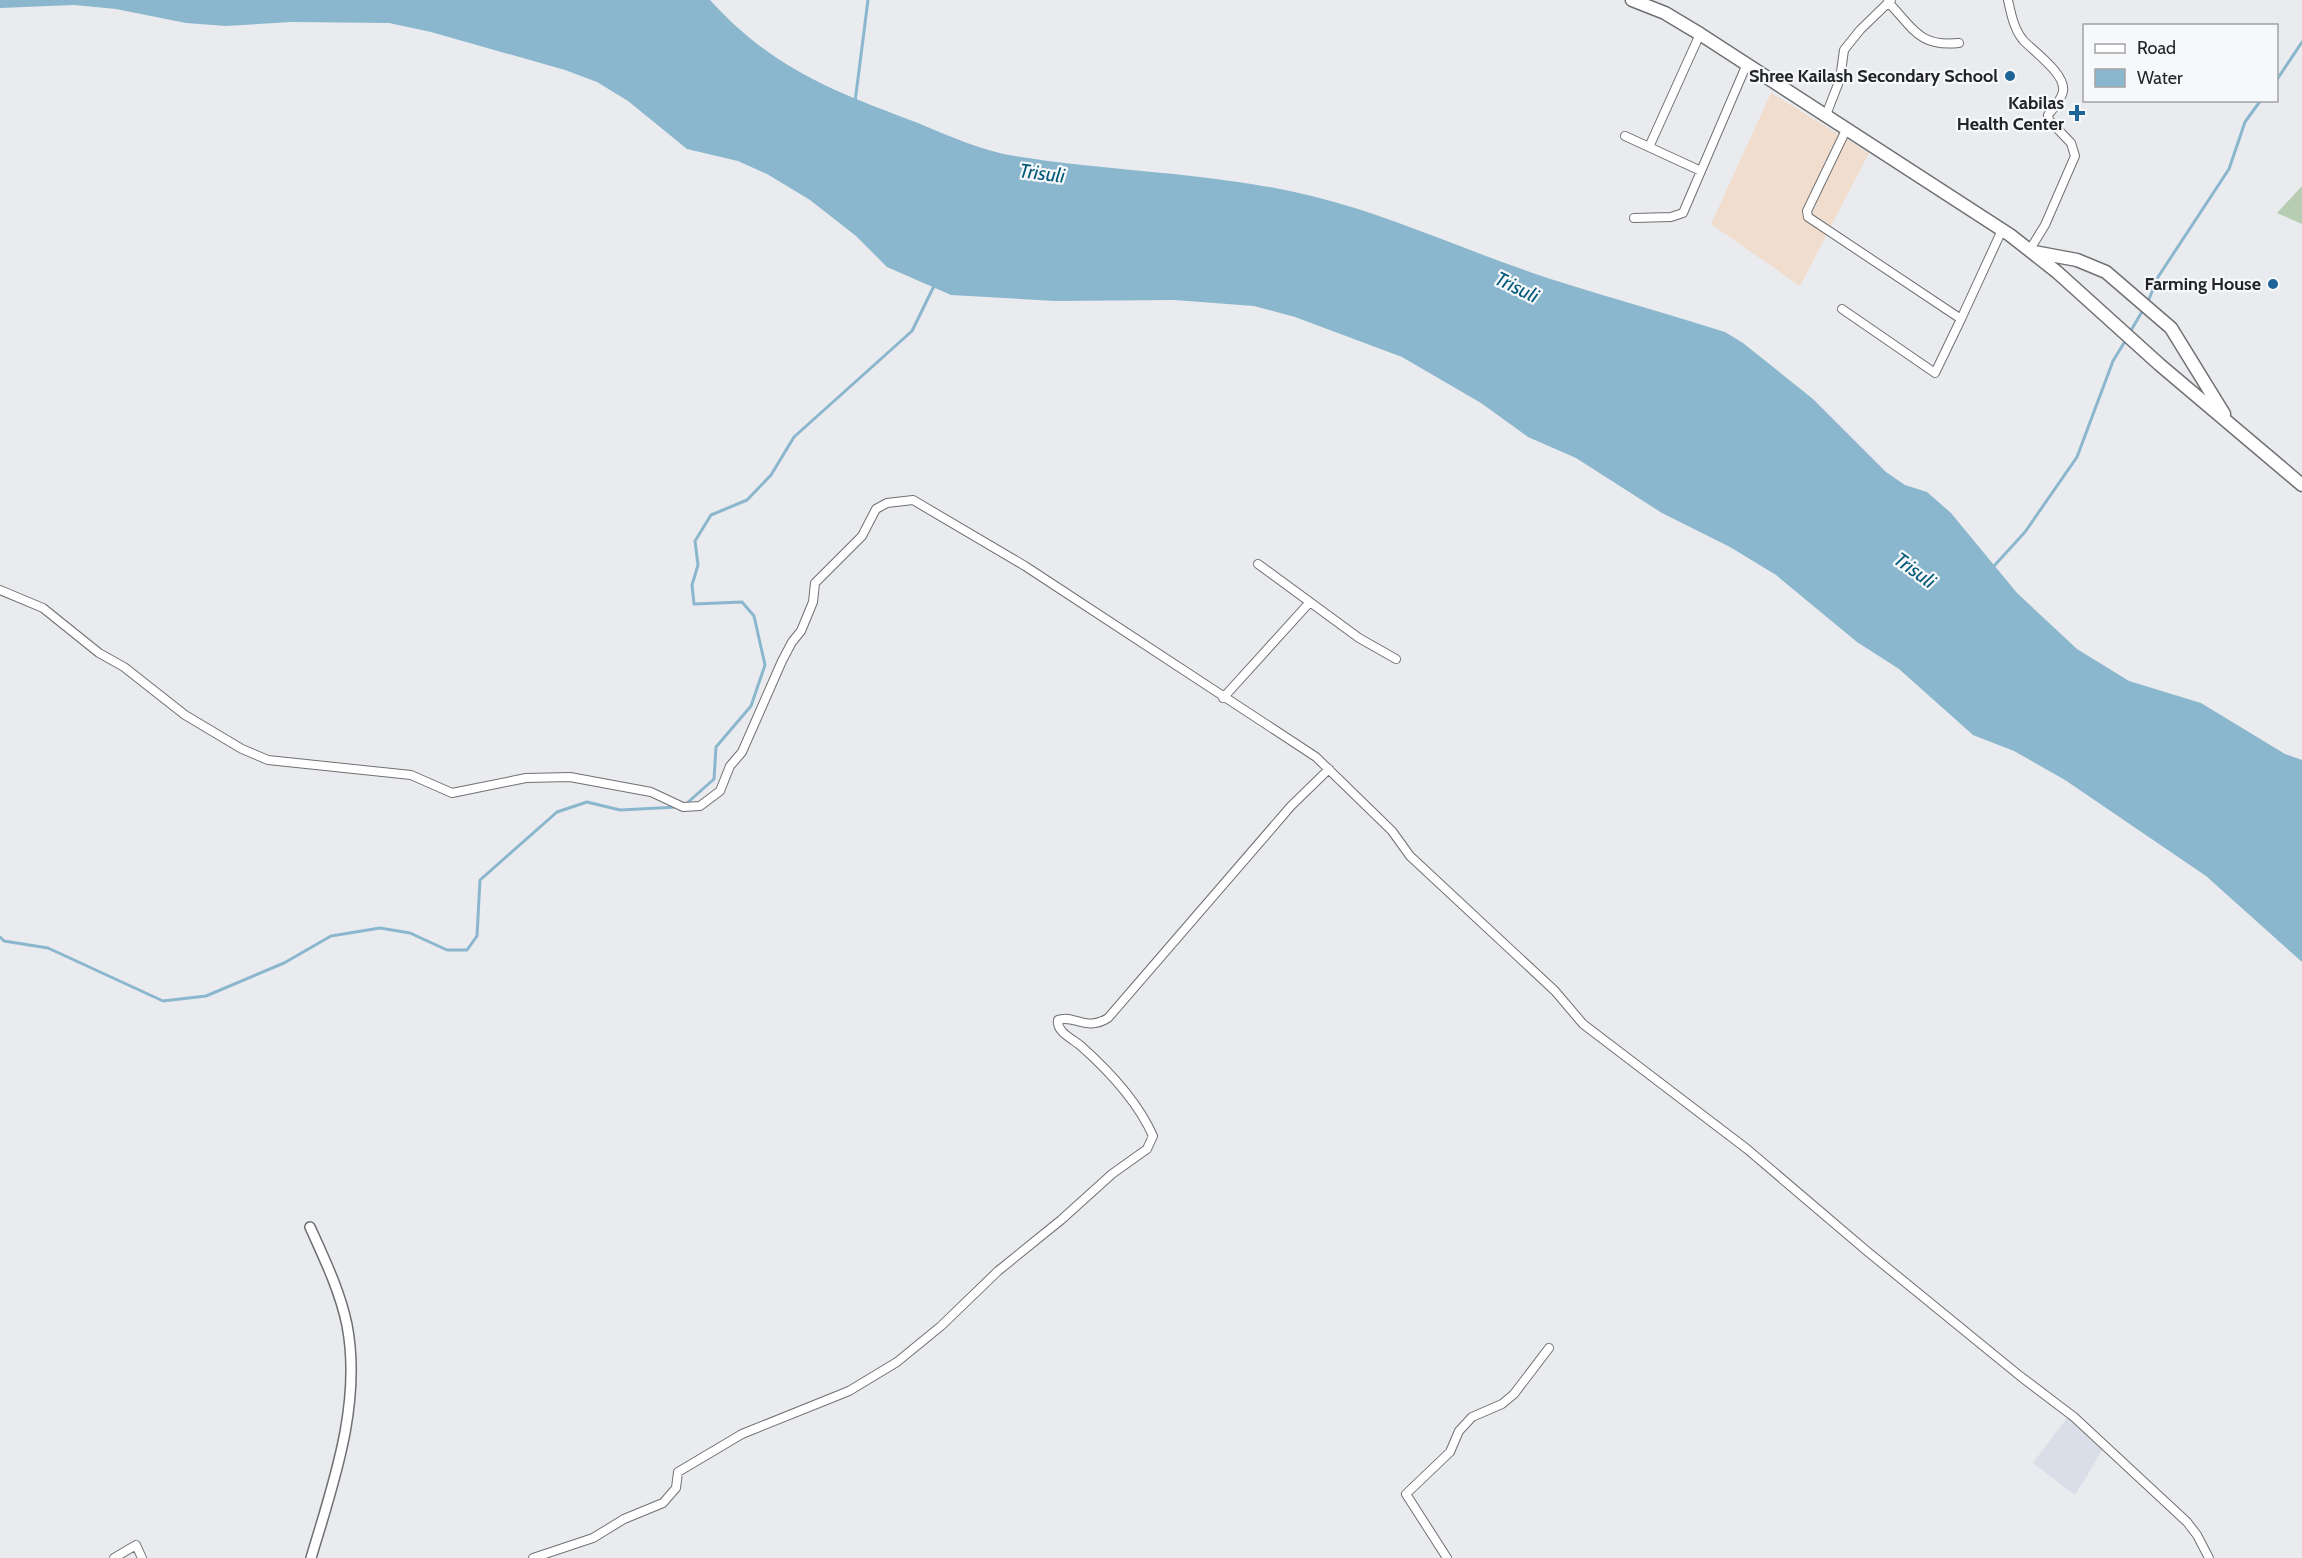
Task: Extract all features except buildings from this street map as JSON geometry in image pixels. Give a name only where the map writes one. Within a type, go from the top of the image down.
[{"type":"highway","points":[[1632,0],[1665,13],[1700,33],[1746,66],[1847,128],[2002,230],[2057,272],[2160,365],[2302,485]]},
{"type":"highway","points":[[2029,251],[2077,260],[2106,272],[2170,328],[2230,423]]},
{"type":"street","points":[[2008,0],[2017,30],[2023,40],[2054,70],[2063,86],[2062,95],[2048,115],[2049,120],[2071,143],[2075,156],[2045,225],[2029,251]]},
{"type":"street","points":[[1826,115],[1840,79],[1844,50],[1860,30],[1890,1],[1930,42],[1940,45],[1959,43]]},
{"type":"street","points":[[1649,147],[1700,33]]},
{"type":"street","points":[[1634,218],[1671,217],[1683,213],[1746,66]]},
{"type":"street","points":[[1847,128],[1807,211],[1808,217],[1961,320]]},
{"type":"street","points":[[1625,136],[1701,171]]},
{"type":"street","points":[[1842,309],[1935,373],[2002,230]]},
{"type":"street","points":[[0,590],[44,608],[99,653],[124,667],[185,715],[242,749],[268,760],[411,775],[452,793],[526,778],[570,777],[651,792],[683,807],[700,806],[720,791],[730,766],[742,752],[787,651],[801,631],[813,602],[815,583],[862,536],[876,509],[887,503],[913,500],[1025,566],[1316,757],[1392,831],[1410,856],[1555,991],[1583,1024],[1747,1149],[1868,1252],[2090,1430],[2187,1522],[2198,1535],[2209,1558]]},
{"type":"street","points":[[1258,564],[1359,638],[1395,659]]},
{"type":"street","points":[[1223,698],[1310,602]]},
{"type":"street","points":[[533,1558],[593,1538],[624,1519],[663,1503],[676,1488],[678,1472],[710,1451],[742,1434],[849,1391],[897,1362],[941,1326],[998,1271],[1061,1220],[1112,1174],[1147,1149],[1153,1136],[1138,1110],[1101,1064],[1061,1031],[1058,1020],[1065,1018],[1093,1025],[1108,1018],[1291,806],[1329,769]]},
{"type":"street","points":[[310,1227],[328,1268],[347,1325],[350,1392],[341,1458],[311,1558]]},
{"type":"street","points":[[1447,1558],[1406,1494],[1450,1452],[1460,1431],[1472,1417],[1502,1404],[1514,1394],[1549,1348]]},
{"type":"street","points":[[114,1558],[136,1545],[142,1558]]},
{"type":"shaded area","points":[[1771,93],[1869,153],[1800,286],[1711,224]]},
{"type":"shaded area","points":[[2070,1414],[2106,1444],[2075,1495],[2033,1463]]},
{"type":"green space","points":[[2302,186],[2302,224],[2277,213]]},
{"type":"water","name":"Trisuli","points":[[0,0],[710,0],[757,44],[806,75],[858,100],[978,147],[1003,154],[1052,161],[1238,182],[1337,202],[1557,281],[1725,332],[1743,343],[1813,399],[1886,472],[1905,485],[1927,492],[1951,513],[2017,593],[2077,649],[2129,681],[2201,703],[2285,754],[2302,760],[2302,962],[2206,876],[2065,780],[2014,751],[1973,735],[1899,669],[1857,642],[1776,575],[1730,547],[1662,513],[1576,458],[1528,437],[1481,403],[1402,357],[1295,317],[1254,306],[1174,300],[1055,301],[951,295],[887,267],[856,236],[810,200],[767,174],[738,161],[687,149],[628,101],[597,82],[565,70],[431,32],[389,23],[291,22],[226,26],[186,23],[116,9],[74,5],[0,8]]},
{"type":"waterway","points":[[855,102],[868,0]]},
{"type":"waterway","points":[[2278,78],[2302,42]]},
{"type":"waterway","points":[[2147,304],[2158,277],[2229,169],[2245,122],[2260,102]]},
{"type":"waterway","points":[[686,804],[714,779],[716,747],[751,706],[765,665],[754,616],[742,602],[694,604],[692,585],[698,565],[695,541],[711,515],[747,500],[771,475],[794,437],[912,331],[934,286]]},
{"type":"waterway","points":[[2130,332],[2143,310]]},
{"type":"waterway","points":[[1994,566],[2025,532],[2077,457],[2113,361],[2127,338]]},
{"type":"waterway","points":[[0,937],[4,941],[48,948],[163,1001],[206,996],[284,963],[331,936],[380,928],[410,933],[447,950],[467,950],[477,936],[480,880],[557,812],[587,802],[620,810],[678,807]]},
{"type":"place","name":"Shree Kailash Secondary School","points":[[2010,76]]},
{"type":"place","name":"Kabilas Health Center","points":[[2077,113]]},
{"type":"place","name":"Farming House","points":[[2273,284]]}]
